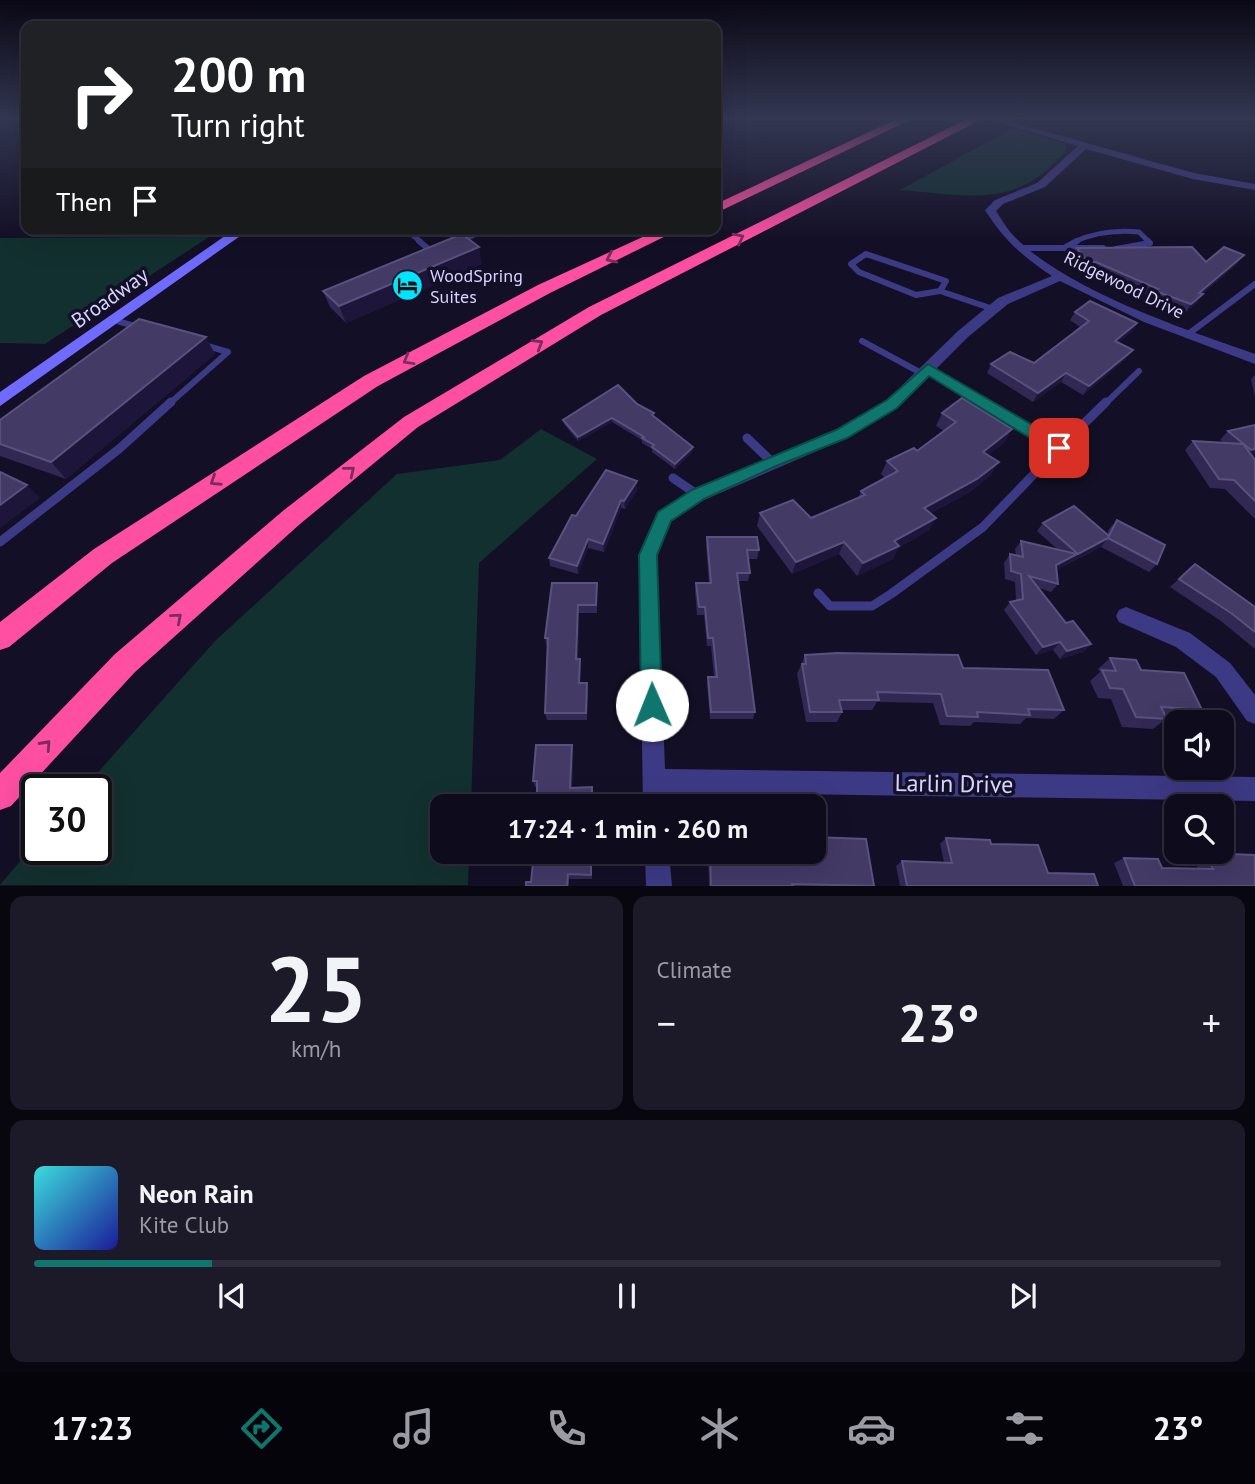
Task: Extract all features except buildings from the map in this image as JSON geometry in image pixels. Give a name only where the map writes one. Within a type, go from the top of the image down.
[{"type":"highway","points":[[721,207],[823,158]]},
{"type":"highway","points":[[0,795],[125,663],[292,517],[411,422],[594,311],[899,158]]},
{"type":"highway","points":[[0,638],[103,556],[371,382],[544,289],[660,235]]},
{"type":"highway","points":[[0,646],[103,556]]},
{"type":"street","name":"Ridgewood Drive","points":[[1070,158],[1041,185],[999,202],[990,209],[994,221],[1059,277],[1187,335],[1255,359]]},
{"type":"street","points":[[1131,158],[1193,176],[1255,187]]},
{"type":"street","name":"Broadway","points":[[0,400],[235,235]]},
{"type":"street","points":[[654,794],[648,555],[664,517],[698,495],[771,461],[841,434],[892,404],[1003,301],[1059,277]]},
{"type":"street","points":[[1126,616],[1184,640],[1223,670],[1255,713]]},
{"type":"street","name":"Larlin Drive","points":[[653,780],[1255,789]]},
{"type":"street","points":[[658,864],[659,886]]},
{"type":"lane","points":[[1022,247],[1115,248],[1150,243],[1139,232],[1116,231],[1082,236],[1066,247]]},
{"type":"lane","points":[[412,235],[432,252]]},
{"type":"lane","points":[[420,257],[474,235]]},
{"type":"lane","points":[[940,291],[946,281],[880,257],[866,254],[851,264],[859,272],[916,295],[940,291],[993,309]]},
{"type":"lane","points":[[1187,335],[1255,284]]},
{"type":"lane","points":[[114,320],[150,331]]},
{"type":"lane","points":[[862,341],[925,371],[1059,448]]},
{"type":"lane","points":[[0,542],[88,474],[228,352],[194,343]]},
{"type":"lane","points":[[818,593],[830,606],[872,606],[983,527],[1046,457],[1059,448],[1139,371]]},
{"type":"lane","points":[[747,438],[771,461]]},
{"type":"lane","points":[[673,478],[698,495]]},
{"type":"green space","points":[[958,158],[1058,158],[1030,182],[1011,190],[970,195],[900,190]]},
{"type":"green space","points":[[209,237],[45,344],[0,343],[0,238]]},
{"type":"green space","points":[[541,429],[597,459],[479,563],[471,794],[430,794],[430,864],[469,864],[468,885],[0,885],[21,860],[21,865],[112,865],[112,774],[96,774],[215,641],[397,474],[500,460]]},
{"type":"place","name":"WoodSpring Suites","points":[[407,286]]},
{"type":"route","points":[[652,705],[648,555],[664,517],[698,495],[771,461],[841,434],[892,404],[928,369],[1059,448]]}]
